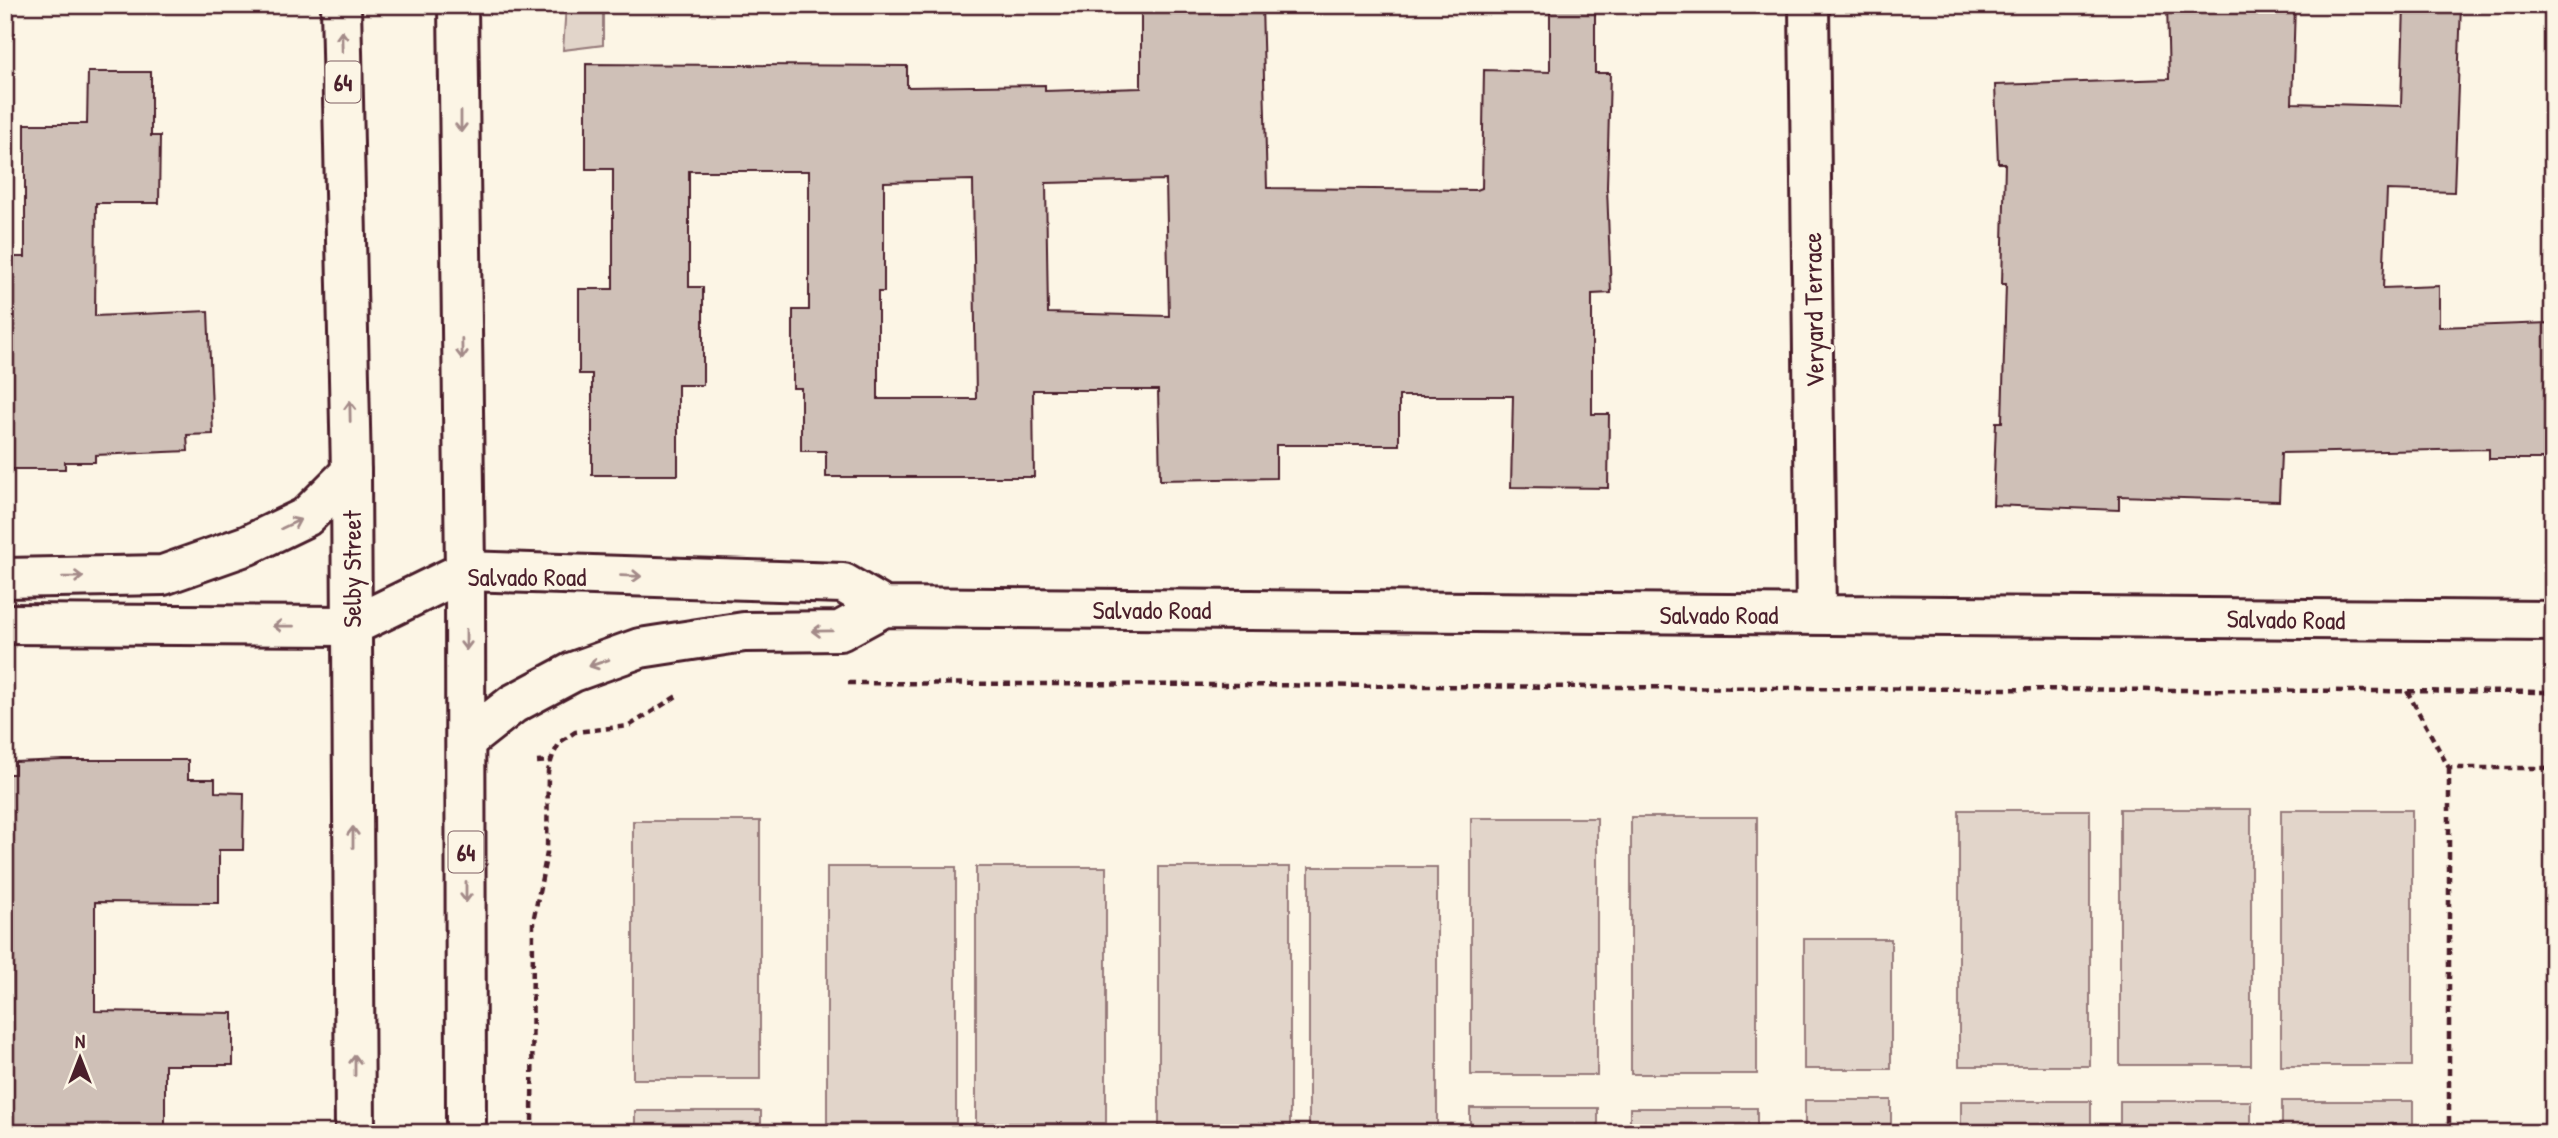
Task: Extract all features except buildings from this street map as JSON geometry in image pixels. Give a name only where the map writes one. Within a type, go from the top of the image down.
[{"type":"street","name":"Selby Street","points":[[341,5],[351,472],[355,1133]]},
{"type":"street","name":"64","points":[[458,5],[465,571],[466,1133]]},
{"type":"street","name":"Veryard Terrace","points":[[1809,5],[1816,615]]},
{"type":"street","points":[[5,579],[163,575],[248,545],[306,517],[351,472]]},
{"type":"street","name":"Salvado Road","points":[[5,624],[352,626],[465,571],[843,583],[884,607]]},
{"type":"street","name":"Salvado Road","points":[[466,741],[525,697],[573,672],[640,648],[744,632],[840,631],[884,607],[2553,621]]},
{"type":"path","points":[[847,682],[2553,692]]},
{"type":"path","points":[[532,1133],[533,922],[547,853],[548,771],[561,741],[575,732],[629,726],[686,691]]},
{"type":"path","points":[[2407,691],[2449,768],[2449,1133]]},
{"type":"path","points":[[653,703],[656,709]]},
{"type":"path","points":[[537,762],[552,761]]},
{"type":"path","points":[[2449,768],[2553,768]]},
{"type":"shaded area","points":[[566,5],[603,5],[603,45],[563,50]]},
{"type":"shaded area","points":[[2120,809],[2251,809],[2251,1065],[2120,1065]]},
{"type":"shaded area","points":[[1959,810],[2090,810],[2090,1066],[1959,1066]]},
{"type":"shaded area","points":[[2281,810],[2412,810],[2412,1066],[2281,1066]]},
{"type":"shaded area","points":[[1631,817],[1757,817],[1757,1074],[1631,1074]]},
{"type":"shaded area","points":[[1471,818],[1597,818],[1597,1075],[1471,1075]]},
{"type":"shaded area","points":[[633,821],[760,821],[760,1079],[633,1079]]},
{"type":"shaded area","points":[[827,867],[956,867],[956,1123],[827,1123]]},
{"type":"shaded area","points":[[976,867],[1106,867],[1106,1123],[976,1123]]},
{"type":"shaded area","points":[[1159,867],[1290,867],[1290,1126],[1159,1126]]},
{"type":"shaded area","points":[[1309,867],[1437,867],[1437,1126],[1309,1126]]},
{"type":"shaded area","points":[[1804,939],[1891,939],[1891,1069],[1804,1069]]},
{"type":"shaded area","points":[[1805,1100],[1891,1100],[1891,1133],[1805,1133]]},
{"type":"shaded area","points":[[1961,1101],[2091,1101],[2091,1133],[1961,1133]]},
{"type":"shaded area","points":[[2120,1101],[2251,1101],[2251,1133],[2120,1133]]},
{"type":"shaded area","points":[[2282,1101],[2413,1101],[2413,1133],[2282,1133]]},
{"type":"shaded area","points":[[1470,1108],[1598,1108],[1598,1133],[1470,1133]]},
{"type":"shaded area","points":[[1630,1108],[1757,1108],[1757,1133],[1630,1133]]},
{"type":"shaded area","points":[[635,1111],[761,1111],[761,1133],[635,1133]]}]
